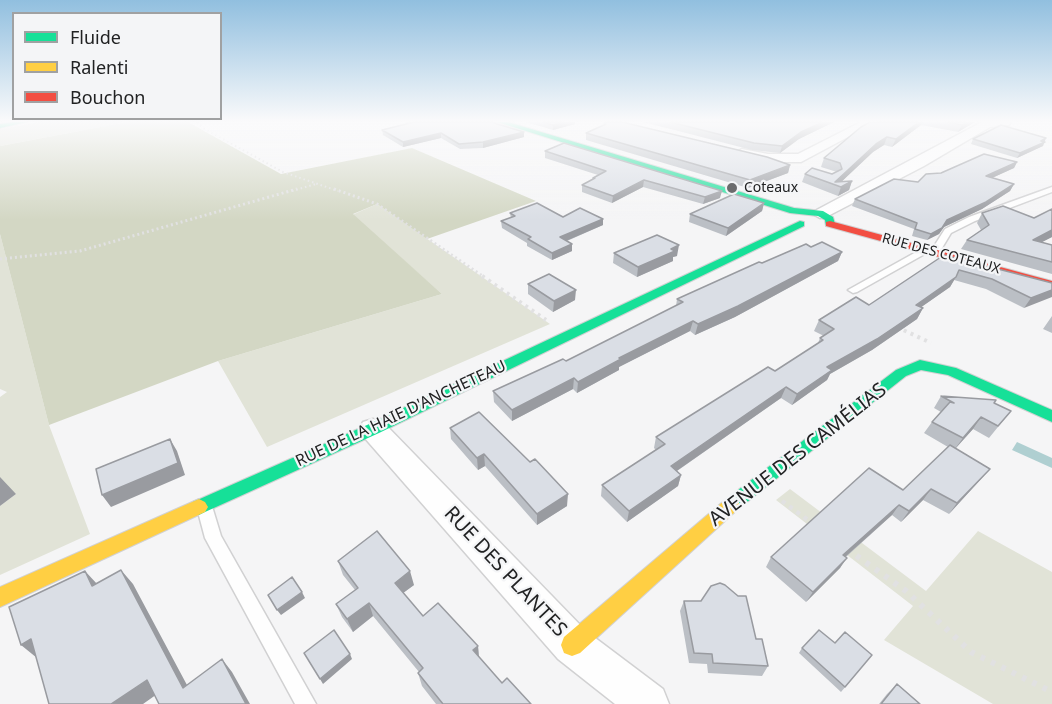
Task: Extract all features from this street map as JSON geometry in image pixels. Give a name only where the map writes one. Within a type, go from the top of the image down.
[{"type":"street","points":[[609,155],[793,211],[825,218]]},
{"type":"street","points":[[753,155],[809,170]]},
{"type":"street","points":[[768,158],[801,158],[807,155]]},
{"type":"street","points":[[793,211],[791,218],[800,224],[816,228],[825,218],[933,155]]},
{"type":"street","name":"RUE DES COTEAUX","points":[[825,218],[1052,285]]},
{"type":"street","name":"RUE DE LA HAIE D'ANCHETEAU","points":[[0,597],[373,429],[800,224]]},
{"type":"street","name":"AVENUE DES CAMÉLIAS","points":[[572,645],[757,483],[844,420],[901,373],[920,365],[951,370],[1052,416]]},
{"type":"street","name":"RUE DES PLANTES","points":[[373,429],[572,645],[648,704]]},
{"type":"lane","points":[[853,290],[932,250],[948,231],[972,219],[1052,189]]},
{"type":"lane","points":[[204,504],[213,538],[306,704]]},
{"type":"path","points":[[252,155],[283,172],[377,204],[567,336]]},
{"type":"path","points":[[0,259],[80,251],[316,184]]},
{"type":"path","points":[[891,325],[939,346]]},
{"type":"path","points":[[757,483],[822,531]]},
{"type":"path","points":[[841,544],[906,591],[972,652],[1052,692]]},
{"type":"shaded area","points":[[377,204],[550,324],[267,447],[218,361],[442,294],[352,215]]},
{"type":"shaded area","points":[[0,234],[49,425],[90,534],[0,575],[0,506],[16,494],[0,485],[0,397],[7,392],[0,389]]},
{"type":"shaded area","points":[[790,489],[926,591],[978,531],[1052,572],[1052,704],[993,704],[884,640],[913,606],[776,500]]},
{"type":"green space","points":[[0,155],[247,155],[281,174],[377,155],[428,155],[536,201],[427,239],[377,204],[353,214],[442,294],[218,361],[49,425],[0,234]]},
{"type":"water","points":[[1017,442],[1052,458],[1052,468],[1012,450]]},
{"type":"building","points":[[557,155],[603,155],[722,191],[705,197],[644,180],[613,196],[582,185],[606,171]]},
{"type":"building","points":[[662,155],[758,155],[790,165],[750,180]]},
{"type":"building","points":[[828,155],[864,155],[835,182],[852,181],[841,187],[805,174],[812,168],[832,174],[842,169],[840,163],[824,158]]},
{"type":"building","points":[[982,155],[1017,162],[986,176],[1014,184],[986,202],[947,220],[942,228],[931,234],[915,229],[917,223],[855,199],[894,179],[918,182],[926,174],[941,173]]},
{"type":"building","points":[[734,194],[764,203],[728,228],[690,214]]},
{"type":"building","points":[[537,203],[563,217],[580,208],[603,219],[560,237],[572,244],[552,253],[528,239],[531,237],[501,221],[515,216],[510,213]]},
{"type":"building","points":[[1003,206],[1034,218],[1052,209],[1052,230],[1033,240],[1052,245],[1052,262],[967,240],[989,225],[982,213]]},
{"type":"building","points":[[657,235],[679,245],[671,249],[675,251],[638,267],[614,253]]},
{"type":"building","points":[[822,242],[842,252],[738,306],[698,324],[693,321],[619,358],[621,359],[578,382],[574,378],[512,410],[493,391],[563,359],[566,361],[683,302],[677,299],[759,262],[762,263],[806,244],[811,247]]},
{"type":"building","points":[[944,255],[1052,283],[1052,290],[1031,298],[992,279],[959,270],[956,277],[916,305],[923,308],[877,339],[827,367],[832,370],[797,394],[786,387],[671,466],[681,475],[629,511],[602,485],[665,444],[656,437],[768,367],[775,371],[823,340],[820,338],[834,329],[819,320],[856,297],[869,305]]},
{"type":"building","points":[[549,274],[576,290],[554,301],[528,284]]},
{"type":"building","points":[[941,396],[996,400],[994,403],[1011,411],[998,426],[981,417],[963,438],[932,422],[950,402],[954,403]]},
{"type":"building","points":[[479,412],[530,462],[535,459],[568,494],[537,514],[484,454],[477,458],[450,428]]},
{"type":"building","points":[[170,439],[178,463],[102,495],[96,469]]},
{"type":"building","points":[[950,445],[990,469],[957,503],[931,489],[909,511],[899,505],[843,555],[847,558],[813,592],[771,557],[869,468],[903,490]]},
{"type":"building","points":[[377,531],[410,571],[395,583],[423,616],[438,603],[478,646],[473,650],[502,683],[507,678],[531,704],[443,704],[418,673],[423,668],[369,603],[347,619],[336,604],[358,588],[338,561]]},
{"type":"building","points":[[121,570],[183,688],[222,659],[246,704],[159,704],[147,680],[111,704],[49,704],[31,639],[21,645],[9,607],[85,571],[92,586]]},
{"type":"building","points":[[292,577],[302,592],[277,610],[268,595]]},
{"type":"building","points":[[720,583],[738,596],[746,596],[756,639],[762,639],[768,666],[713,663],[712,654],[694,653],[684,601],[701,601],[711,586]]},
{"type":"building","points":[[334,630],[350,654],[320,679],[304,653]]},
{"type":"building","points":[[819,630],[835,643],[845,632],[872,655],[845,687],[802,648]]},
{"type":"building","points":[[897,684],[920,704],[881,704]]},
{"type":"traffic: fast","points":[[609,155],[793,211],[820,213],[830,219],[830,224]]},
{"type":"traffic: fast","points":[[199,507],[373,429],[800,224]]},
{"type":"traffic: fast","points":[[731,505],[901,373],[920,365],[951,371],[1052,416]]},
{"type":"traffic: slow","points":[[572,645],[731,505]]},
{"type":"traffic: slow","points":[[0,597],[199,507]]},
{"type":"traffic: jam","points":[[830,224],[1052,285]]},
{"type":"place","name":"Coteaux","points":[[732,188]]}]
